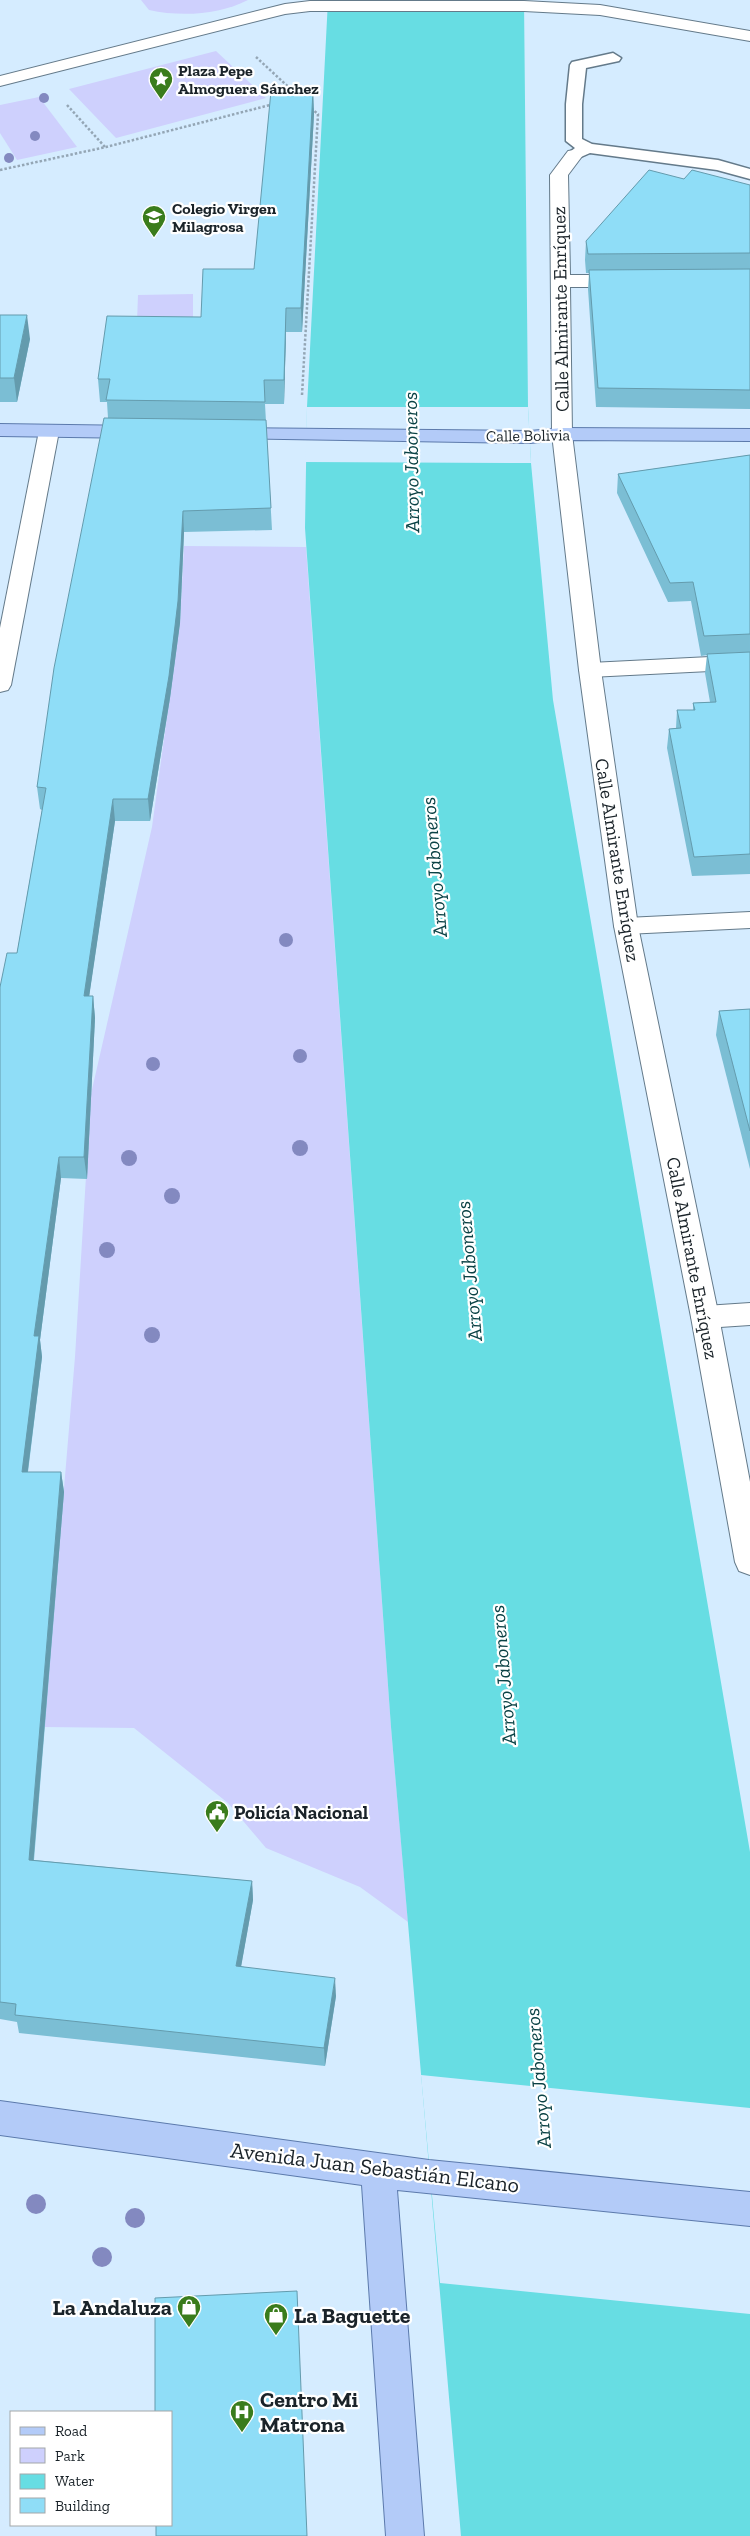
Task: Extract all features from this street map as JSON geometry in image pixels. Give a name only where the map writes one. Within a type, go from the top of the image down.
[{"type":"main road","points":[[0,430],[158,432]]},
{"type":"main road","name":"Calle Bolivia","points":[[207,433],[530,437],[562,434],[750,435]]},
{"type":"main road","name":"Avenida Juan Sebastián Elcano","points":[[0,2118],[429,2177],[750,2209]]},
{"type":"main road","points":[[378,2170],[405,2536]]},
{"type":"street","points":[[0,81],[38,73],[138,45],[285,9],[310,6],[524,6],[600,10],[750,36]]},
{"type":"street","name":"Calle Almirante Enríquez","points":[[581,151],[558,175],[562,434],[590,670],[626,926],[705,1317],[750,1562]]},
{"type":"street","points":[[560,281],[645,280]]},
{"type":"street","points":[[0,685],[49,431]]},
{"type":"street","points":[[590,670],[750,662]]},
{"type":"street","points":[[626,926],[750,920]]},
{"type":"street","points":[[705,1317],[750,1314]]},
{"type":"lane","points":[[613,58],[578,65],[574,104],[574,141],[581,151],[718,165],[750,174]]},
{"type":"path","points":[[251,53],[299,97]]},
{"type":"path","points":[[38,73],[106,147]]},
{"type":"path","points":[[0,170],[106,147],[281,102]]},
{"type":"path","points":[[302,396],[318,114],[311,108]]},
{"type":"green space","points":[[141,0],[248,0],[212,12],[174,14],[149,10]]},
{"type":"green space","points":[[216,51],[266,98],[116,138],[69,89]]},
{"type":"green space","points":[[39,97],[77,147],[17,160],[0,133],[0,105]]},
{"type":"green space","points":[[193,294],[193,322],[137,322],[138,295]]},
{"type":"green space","points":[[184,546],[306,547],[391,1727],[408,1922],[360,1887],[266,1848],[228,1803],[134,1728],[44,1727],[75,1357],[91,1094],[152,827],[180,622]]},
{"type":"water","name":"Arroyo Jaboneros","points":[[328,0],[524,0],[528,407],[531,463],[553,700],[750,1852],[750,2536],[461,2536],[391,1727],[305,528],[307,407]]},
{"type":"pier","points":[[307,407],[528,407],[531,463],[305,462]]},
{"type":"pier","points":[[421,2075],[750,2108],[750,2314],[440,2283]]},
{"type":"building","points":[[271,91],[313,91],[301,308],[286,308],[284,380],[264,380],[265,402],[106,400],[110,379],[98,379],[107,316],[201,317],[203,269],[254,269]]},
{"type":"building","points":[[649,170],[684,179],[692,170],[750,185],[750,253],[588,254],[586,241]]},
{"type":"building","points":[[750,269],[750,390],[598,388],[589,270]]},
{"type":"building","points":[[0,315],[27,315],[14,378],[0,378]]},
{"type":"building","points":[[104,418],[266,420],[271,508],[183,511],[178,601],[169,676],[148,799],[113,799],[84,996],[93,996],[84,1157],[59,1157],[34,1336],[39,1336],[22,1472],[61,1472],[29,1860],[252,1881],[236,1966],[335,1978],[324,2048],[15,2015],[16,2004],[0,2002],[0,987],[7,953],[17,953],[46,788],[37,787],[54,668]]},
{"type":"building","points":[[750,455],[750,634],[704,636],[693,582],[670,583],[618,474]]},
{"type":"building","points":[[750,652],[750,854],[694,857],[669,729],[681,728],[677,710],[695,710],[693,703],[716,702],[707,654]]},
{"type":"building","points":[[750,1009],[750,1131],[719,1011]]},
{"type":"building","points":[[297,2291],[307,2536],[156,2536],[156,2526],[172,2526],[172,2411],[155,2411],[155,2298]]},
{"type":"place","name":"Plaza Pepe Almoguera Sánchez","points":[[161,100]]},
{"type":"place","name":"Colegio Virgen Milagrosa","points":[[154,238]]},
{"type":"place","name":"Policía Nacional","points":[[217,1833]]},
{"type":"place","name":"La Andaluza","points":[[189,2328]]},
{"type":"place","name":"La Baguette","points":[[276,2336]]},
{"type":"place","name":"Centro Mi Matrona","points":[[242,2433]]}]
